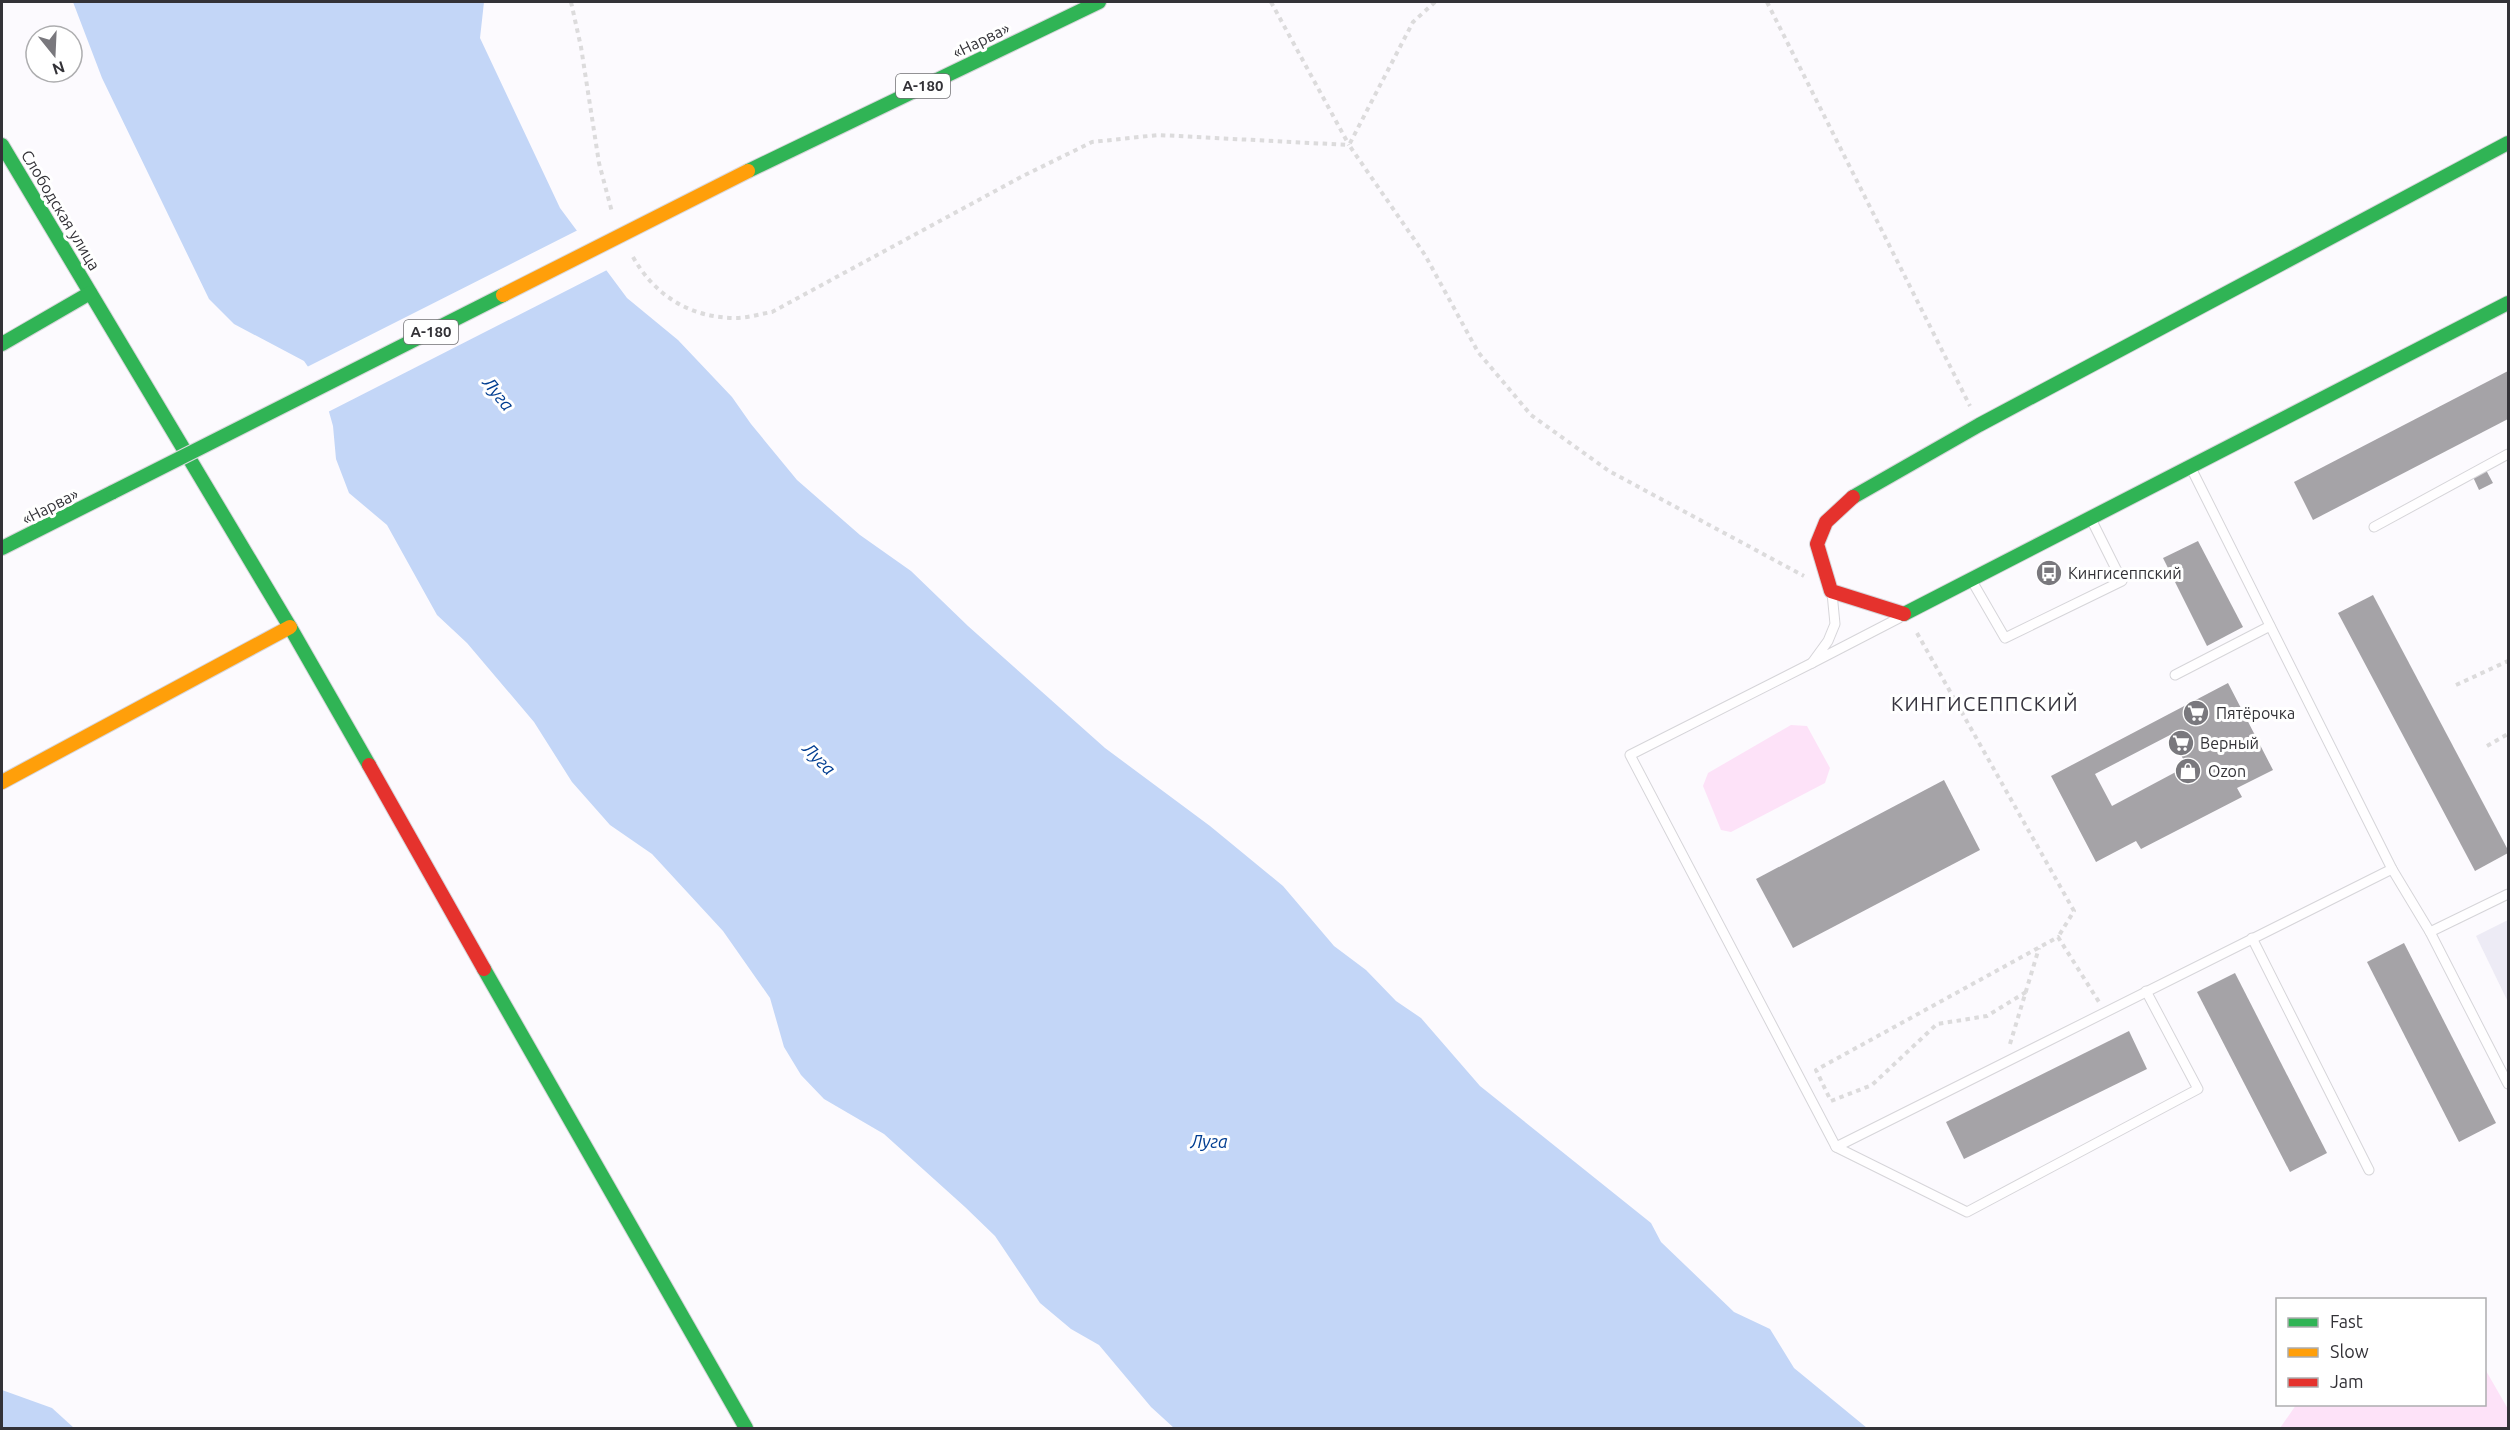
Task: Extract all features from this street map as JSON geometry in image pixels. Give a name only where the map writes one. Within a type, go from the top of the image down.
[{"type":"main road","name":"«Нарва»","points":[[2,548],[748,171],[1099,2]]},
{"type":"main road","points":[[2508,143],[1979,426],[1847,501],[1826,522],[1817,544],[1831,591],[1906,614],[2508,303]]},
{"type":"main road","name":"Слободская улица","points":[[2,145],[290,627],[746,1428]]},
{"type":"main road","points":[[2,344],[90,293]]},
{"type":"main road","points":[[2,782],[290,627]]},
{"type":"lane","points":[[2374,527],[2508,454]]},
{"type":"lane","points":[[2191,468],[2392,869],[2430,932],[2508,1084]]},
{"type":"lane","points":[[1972,581],[2005,638],[2122,581],[2091,520]]},
{"type":"lane","points":[[1812,663],[1828,641],[1835,624],[1831,591]]},
{"type":"lane","points":[[1906,614],[1630,755],[1836,1147],[1967,1212],[2199,1089],[2146,991]]},
{"type":"lane","points":[[2175,675],[2270,626]]},
{"type":"lane","points":[[1836,1147],[2392,869]]},
{"type":"lane","points":[[2430,932],[2508,894]]},
{"type":"lane","points":[[2252,938],[2369,1170]]},
{"type":"path","points":[[571,2],[581,47],[599,163],[614,215]]},
{"type":"path","points":[[1271,2],[1349,145],[1425,255],[1478,352],[1531,415],[1609,471],[1831,591]]},
{"type":"path","points":[[1349,145],[1413,22],[1435,2]]},
{"type":"path","points":[[1767,2],[1979,426]]},
{"type":"path","points":[[630,252],[640,270],[662,295],[685,309],[714,317],[738,318],[772,312],[1021,177],[1092,142],[1158,135],[1349,145]]},
{"type":"path","points":[[1836,1111],[1816,1070],[2058,937],[2074,911],[1906,614]]},
{"type":"path","points":[[2456,685],[2508,661]]},
{"type":"path","points":[[2487,746],[2508,734]]},
{"type":"path","points":[[2058,937],[2105,1012]]},
{"type":"path","points":[[2004,1063],[2040,947]]},
{"type":"path","points":[[1831,1101],[1872,1085],[1936,1024],[1987,1016],[2026,992]]},
{"type":"shaded area","points":[[1791,725],[1807,726],[1830,768],[1825,783],[1731,832],[1721,830],[1703,786],[1708,773]]},
{"type":"shaded area","points":[[2508,920],[2508,1002],[2476,936]]},
{"type":"shaded area","points":[[2486,1371],[2508,1409],[2508,1428],[2280,1428],[2295,1406],[2486,1406]]},
{"type":"water","name":"Луга","points":[[73,2],[484,2],[480,38],[560,208],[627,298],[678,340],[732,397],[797,480],[860,535],[911,571],[968,626],[1105,748],[1210,826],[1283,886],[1334,946],[1366,970],[1396,1001],[1421,1018],[1480,1086],[1651,1223],[1661,1242],[1734,1312],[1770,1329],[1794,1368],[1867,1428],[1174,1428],[1151,1407],[1099,1345],[1071,1329],[1040,1303],[995,1236],[965,1207],[884,1134],[824,1099],[801,1075],[784,1047],[770,998],[723,931],[652,854],[610,825],[572,782],[534,722],[467,643],[437,615],[387,525],[349,493],[336,459],[333,426],[322,387],[304,361],[234,324],[209,299],[102,78],[84,31],[84,24],[81,24]]},
{"type":"water","points":[[2,1390],[52,1408],[74,1428],[2,1428]]},
{"type":"pier","points":[[580,229],[609,269],[326,413],[319,389],[305,368]]},
{"type":"building","points":[[2508,371],[2508,419],[2313,520],[2294,482]]},
{"type":"building","points":[[2486,470],[2493,483],[2479,490],[2473,477]]},
{"type":"building","points":[[2198,541],[2243,627],[2207,646],[2163,558]]},
{"type":"building","points":[[2373,595],[2508,850],[2508,853],[2475,871],[2338,613]]},
{"type":"building","points":[[2228,683],[2273,770],[2237,788],[2242,797],[2141,849],[2136,841],[2096,862],[2051,776]],"holes":[[[2170,735],[2187,766],[2112,806],[2095,774]]]},
{"type":"building","points":[[1944,780],[1980,850],[1793,948],[1756,879]]},
{"type":"building","points":[[2404,943],[2496,1123],[2459,1142],[2367,962]]},
{"type":"building","points":[[2235,973],[2327,1153],[2290,1172],[2197,992]]},
{"type":"building","points":[[2129,1031],[2147,1069],[1964,1159],[1946,1122]]},
{"type":"traffic: fast","points":[[748,171],[1099,2]]},
{"type":"traffic: fast","points":[[1853,497],[1979,425],[2508,143]]},
{"type":"traffic: fast","points":[[2,145],[290,627],[369,765]]},
{"type":"traffic: fast","points":[[2,344],[90,293]]},
{"type":"traffic: fast","points":[[113,492],[503,295]]},
{"type":"traffic: fast","points":[[1904,614],[2508,303]]},
{"type":"traffic: fast","points":[[2,548],[113,492]]},
{"type":"traffic: fast","points":[[484,969],[746,1428]]},
{"type":"traffic: slow","points":[[503,295],[748,171]]},
{"type":"traffic: slow","points":[[2,782],[290,627]]},
{"type":"traffic: jam","points":[[1853,497],[1826,522],[1817,544],[1831,591],[1904,614]]},
{"type":"traffic: jam","points":[[369,765],[484,969]]},
{"type":"place","name":"Кингисеппский","points":[[2049,573]]},
{"type":"place","name":"Пятёрочка","points":[[2196,713]]},
{"type":"place","name":"Верный","points":[[2181,743]]},
{"type":"place","name":"Ozon","points":[[2188,771]]},
{"type":"district","name":"КИНГИСЕППСКИЙ","points":[[1985,704]]}]
